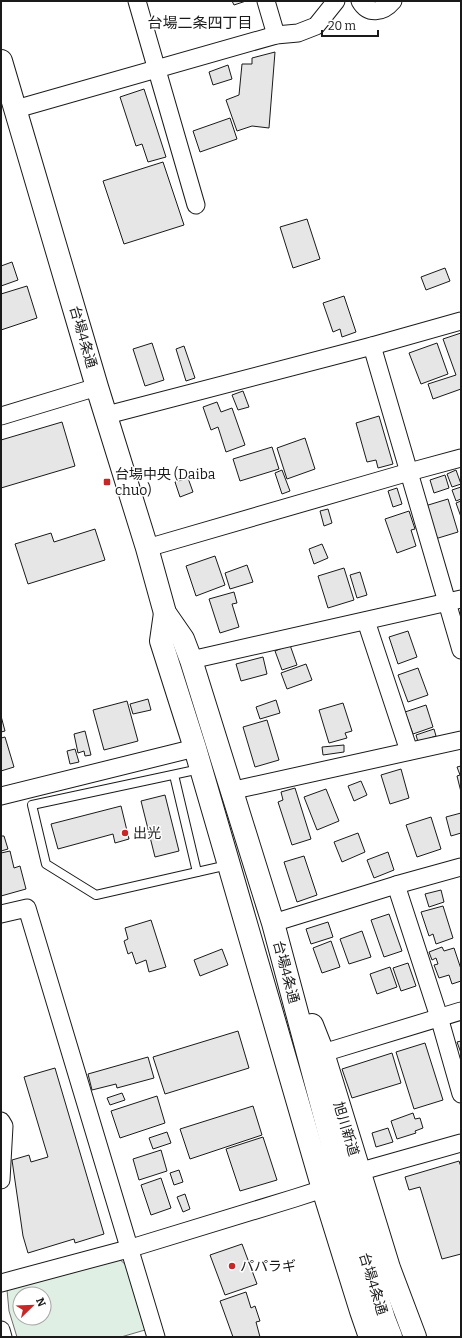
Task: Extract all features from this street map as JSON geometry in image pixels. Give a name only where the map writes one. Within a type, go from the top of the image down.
[{"type":"highway","name":"台場4条通","points":[[1,61],[97,387],[107,415],[147,548],[165,613],[183,639],[273,923],[341,1181],[358,1304],[370,1337]]},
{"type":"highway","name":"台場4条通","points":[[165,613],[161,641],[196,748],[229,864],[341,1181],[391,1337]]},
{"type":"highway","name":"旭川新道","points":[[273,923],[322,1053],[341,1181],[389,1268],[415,1337]]},
{"type":"street","points":[[137,1],[196,205]]},
{"type":"street","points":[[266,1],[276,35]]},
{"type":"street","points":[[16,109],[276,35],[298,33],[316,26],[336,1]]},
{"type":"street","points":[[360,1],[363,7],[372,10],[383,10],[393,1]]},
{"type":"street","points":[[107,415],[372,346],[461,321]]},
{"type":"street","points":[[372,346],[409,472],[454,600],[461,650]]},
{"type":"street","points":[[1,416],[97,387]]},
{"type":"street","points":[[147,548],[461,458]]},
{"type":"street","points":[[190,660],[454,600]]},
{"type":"street","points":[[366,621],[409,751]]},
{"type":"street","points":[[230,791],[461,740]]},
{"type":"street","points":[[1,796],[196,748]]},
{"type":"street","points":[[273,923],[396,885],[461,867]]},
{"type":"street","points":[[396,885],[439,1017],[461,1094]]},
{"type":"street","points":[[1,914],[27,908],[156,1337]]},
{"type":"street","points":[[322,1053],[461,1011]]},
{"type":"street","points":[[1,1121],[4,1126],[1,1180]]},
{"type":"street","points":[[1,1284],[128,1248],[461,1143]]},
{"type":"street","points":[[1,1330],[3,1337]]},
{"type":"lane","points":[[201,769],[32,805],[46,864],[96,895],[229,864]]},
{"type":"lane","points":[[174,775],[197,872]]},
{"type":"green space","points":[[118,1258],[126,1265],[145,1330],[121,1337],[17,1337],[14,1326],[52,1326],[52,1286],[21,1286]]},
{"type":"green space","points":[[12,1289],[12,1321],[9,1311],[7,1290]]},
{"type":"building","points":[[232,1],[246,1],[234,5]]},
{"type":"building","points":[[275,52],[269,128],[252,126],[237,131],[226,100],[239,95],[242,64],[252,64],[252,58]]},
{"type":"building","points":[[228,65],[232,79],[213,85],[209,72]]},
{"type":"building","points":[[144,89],[166,157],[148,162],[142,144],[136,146],[120,97]]},
{"type":"building","points":[[230,118],[237,139],[200,152],[193,131]]},
{"type":"building","points":[[163,162],[184,225],[124,244],[103,181]]},
{"type":"building","points":[[307,219],[320,259],[293,268],[280,227]]},
{"type":"building","points":[[12,262],[18,280],[1,286],[1,266]]},
{"type":"building","points":[[445,268],[450,281],[426,290],[421,277]]},
{"type":"building","points":[[27,286],[37,318],[1,330],[1,294]]},
{"type":"building","points":[[344,296],[356,332],[342,337],[340,329],[333,332],[323,303]]},
{"type":"building","points":[[461,333],[461,389],[433,399],[428,384],[456,375],[443,339]]},
{"type":"building","points":[[152,343],[164,380],[145,386],[133,349]]},
{"type":"building","points":[[437,343],[448,374],[421,384],[409,353]]},
{"type":"building","points":[[184,346],[195,378],[186,381],[176,349]]},
{"type":"building","points":[[243,391],[249,407],[238,410],[232,395]]},
{"type":"building","points":[[217,402],[221,412],[232,408],[245,445],[226,452],[218,427],[211,430],[203,407]]},
{"type":"building","points":[[379,416],[393,464],[378,468],[376,460],[367,462],[356,423]]},
{"type":"building","points":[[62,422],[75,466],[1,488],[1,440]]},
{"type":"building","points":[[305,438],[315,469],[287,479],[277,448]]},
{"type":"building","points":[[272,447],[279,469],[240,481],[233,459]]},
{"type":"building","points":[[282,470],[290,491],[282,494],[275,473]]},
{"type":"building","points":[[456,470],[461,484],[452,487],[447,474]]},
{"type":"building","points":[[445,475],[449,488],[434,493],[430,480]]},
{"type":"building","points":[[188,478],[193,492],[180,497],[175,482]]},
{"type":"building","points":[[461,487],[461,499],[456,501],[452,490]]},
{"type":"building","points":[[397,488],[402,504],[393,507],[388,491]]},
{"type":"building","points":[[448,499],[458,532],[435,539],[425,506]]},
{"type":"building","points":[[461,501],[461,517],[456,503]]},
{"type":"building","points":[[328,509],[332,523],[324,526],[320,511]]},
{"type":"building","points":[[409,511],[415,529],[411,530],[416,546],[397,553],[385,519]]},
{"type":"building","points":[[95,529],[105,560],[28,584],[15,544],[51,533],[54,542]]},
{"type":"building","points":[[322,544],[328,558],[314,564],[309,549]]},
{"type":"building","points":[[215,556],[225,585],[196,596],[186,566]]},
{"type":"building","points":[[247,565],[253,582],[230,589],[225,573]]},
{"type":"building","points":[[344,568],[354,600],[328,608],[318,576]]},
{"type":"building","points":[[360,572],[367,595],[357,598],[350,575]]},
{"type":"building","points":[[234,592],[237,603],[232,604],[239,627],[220,633],[209,599]]},
{"type":"building","points":[[408,631],[417,657],[398,664],[389,637]]},
{"type":"building","points":[[290,645],[297,665],[282,670],[275,651]]},
{"type":"building","points":[[263,657],[267,674],[241,681],[236,664]]},
{"type":"building","points":[[306,664],[312,680],[287,689],[281,673]]},
{"type":"building","points":[[418,668],[428,695],[408,702],[398,675]]},
{"type":"building","points":[[148,699],[151,710],[133,714],[130,704]]},
{"type":"building","points":[[276,700],[280,713],[260,719],[256,707]]},
{"type":"building","points":[[127,701],[138,741],[104,750],[93,710]]},
{"type":"building","points":[[343,703],[352,731],[345,733],[347,738],[329,743],[319,710]]},
{"type":"building","points":[[426,705],[433,727],[413,734],[405,712]]},
{"type":"building","points":[[1,716],[5,731],[1,732]]},
{"type":"building","points":[[267,720],[279,760],[255,767],[243,727]]},
{"type":"building","points":[[434,729],[436,736],[418,742],[416,735]]},
{"type":"building","points":[[85,731],[91,755],[85,756],[84,751],[78,753],[74,734]]},
{"type":"building","points":[[5,737],[14,767],[1,771],[1,738]]},
{"type":"building","points":[[344,745],[344,752],[323,755],[322,747]]},
{"type":"building","points":[[75,749],[79,762],[70,764],[67,751]]},
{"type":"building","points":[[461,766],[461,792],[457,776],[460,775],[457,767]]},
{"type":"building","points":[[401,769],[409,798],[390,804],[381,775]]},
{"type":"building","points":[[361,781],[367,795],[354,801],[348,786]]},
{"type":"building","points":[[295,788],[311,839],[292,845],[278,802],[283,800],[281,792]]},
{"type":"building","points":[[326,789],[339,821],[317,830],[304,797]]},
{"type":"building","points":[[165,795],[179,851],[155,857],[141,801]]},
{"type":"building","points":[[121,806],[129,839],[115,843],[113,834],[58,849],[51,824]]},
{"type":"building","points":[[461,813],[461,833],[451,836],[446,817]]},
{"type":"building","points":[[431,817],[441,849],[417,857],[406,825]]},
{"type":"building","points":[[358,833],[365,852],[342,862],[334,842]]},
{"type":"building","points":[[1,836],[4,836],[8,849],[1,851]]},
{"type":"building","points":[[10,851],[14,868],[20,866],[26,889],[1,896],[1,853]]},
{"type":"building","points":[[388,852],[394,870],[374,878],[367,860]]},
{"type":"building","points":[[304,856],[317,895],[297,902],[284,862]]},
{"type":"building","points":[[441,890],[444,902],[429,907],[425,894]]},
{"type":"building","points":[[443,906],[453,938],[436,944],[433,934],[429,936],[421,912]]},
{"type":"building","points":[[389,914],[402,951],[384,957],[371,920]]},
{"type":"building","points":[[151,920],[166,967],[149,972],[146,960],[136,964],[132,952],[128,954],[124,941],[128,939],[125,928]]},
{"type":"building","points":[[328,922],[333,937],[311,944],[306,929]]},
{"type":"building","points":[[362,931],[371,957],[349,964],[340,939]]},
{"type":"building","points":[[331,941],[340,967],[322,973],[313,948]]},
{"type":"building","points":[[442,947],[444,951],[454,948],[461,969],[461,981],[452,984],[449,975],[439,978],[434,965],[438,964],[436,958],[432,960],[429,952]]},
{"type":"building","points":[[222,949],[228,965],[200,976],[194,960]]},
{"type":"building","points":[[408,963],[416,986],[401,991],[393,968]]},
{"type":"building","points":[[390,967],[397,987],[377,994],[370,974]]},
{"type":"building","points":[[238,1031],[249,1068],[165,1094],[153,1057]]},
{"type":"building","points":[[461,1041],[461,1053],[457,1042]]},
{"type":"building","points":[[425,1043],[443,1100],[414,1109],[396,1052]]},
{"type":"building","points":[[392,1053],[401,1083],[352,1098],[342,1069]]},
{"type":"building","points":[[148,1057],[154,1078],[117,1088],[116,1084],[92,1090],[88,1074]]},
{"type":"building","points":[[55,1068],[104,1234],[75,1243],[74,1239],[28,1253],[23,1236],[12,1160],[29,1155],[31,1162],[48,1157],[24,1077]]},
{"type":"building","points":[[122,1093],[125,1100],[110,1105],[107,1098]]},
{"type":"building","points":[[157,1096],[165,1123],[120,1138],[111,1111]]},
{"type":"building","points":[[253,1106],[262,1135],[190,1159],[180,1129]]},
{"type":"building","points":[[413,1113],[415,1119],[420,1118],[423,1128],[415,1131],[416,1133],[397,1139],[391,1121]]},
{"type":"building","points":[[388,1128],[393,1142],[376,1147],[372,1133]]},
{"type":"building","points":[[167,1132],[171,1143],[153,1149],[149,1138]]},
{"type":"building","points":[[263,1137],[277,1180],[240,1191],[226,1149]]},
{"type":"building","points":[[161,1150],[167,1171],[139,1180],[133,1159]]},
{"type":"building","points":[[459,1161],[461,1167],[461,1254],[442,1259],[420,1187],[409,1190],[405,1177]]},
{"type":"building","points":[[179,1170],[183,1182],[174,1185],[170,1173]]},
{"type":"building","points":[[161,1178],[171,1208],[151,1215],[141,1185]]},
{"type":"building","points":[[185,1194],[190,1209],[183,1212],[177,1197]]},
{"type":"building","points":[[242,1244],[257,1284],[225,1295],[210,1255]]},
{"type":"building","points":[[246,1292],[251,1308],[255,1306],[260,1321],[256,1322],[260,1337],[233,1337],[220,1301]]},
{"type":"place","name":"台場中央 (Daiba chuo)","points":[[107,482]]},
{"type":"place","name":"出光","points":[[125,833]]},
{"type":"place","name":"パパラギ","points":[[232,1266]]},
{"type":"district","name":"台場二条四丁目","points":[[200,23]]}]
